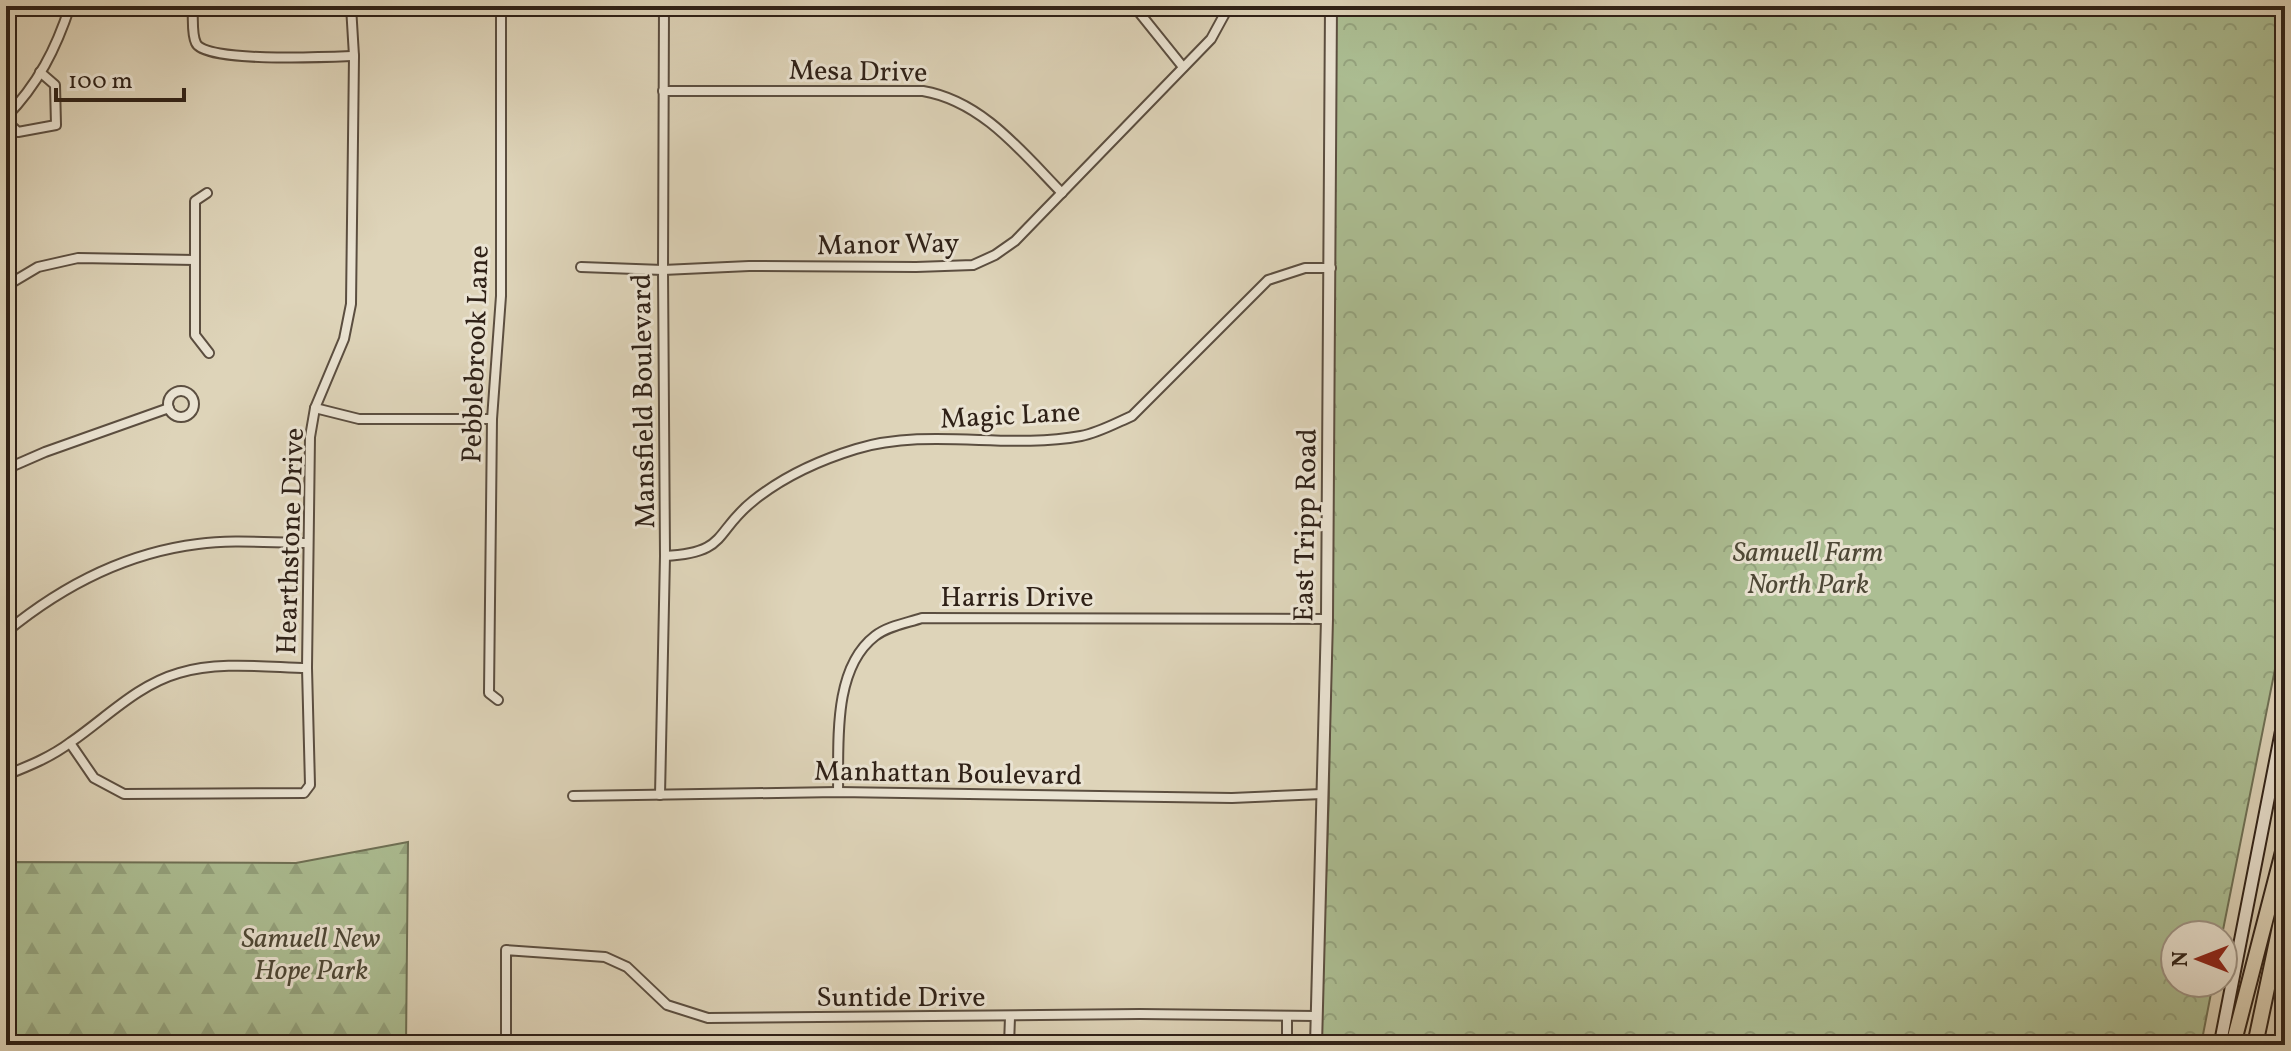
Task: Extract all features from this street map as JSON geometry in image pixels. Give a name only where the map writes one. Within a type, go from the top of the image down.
[{"type":"highway","points":[[2233,1045],[2285,844]]},
{"type":"highway","points":[[2255,1045],[2285,903]]},
{"type":"highway","points":[[2283,1045],[2285,1035]]},
{"type":"main road","points":[[2220,1045],[2285,713]]},
{"type":"street","points":[[40,72],[55,85],[56,125],[18,132],[6,119],[55,49],[70,6]]},
{"type":"street","points":[[192,6],[196,45],[207,50],[237,56],[354,56]]},
{"type":"street","name":"Hearthstone Drive","points":[[70,743],[94,778],[124,794],[304,793],[310,785],[307,668],[309,451],[315,408],[344,339],[351,304],[354,56],[351,6]]},
{"type":"street","name":"Pebblebrook Lane","points":[[498,700],[489,693],[492,419],[501,296],[501,6]]},
{"type":"street","name":"Mansfield Boulevard","points":[[660,795],[665,556],[664,6]]},
{"type":"street","points":[[1134,6],[1183,67]]},
{"type":"street","name":"Manor Way","points":[[581,267],[663,270],[749,266],[973,265],[1015,241],[1211,39],[1229,6]]},
{"type":"street","name":"East Tripp Road","points":[[1316,1045],[1327,619],[1331,6]]},
{"type":"street","name":"Mesa Drive","points":[[663,91],[923,91],[940,94],[976,111],[1062,193]]},
{"type":"street","points":[[207,193],[195,201],[195,335],[209,353]]},
{"type":"street","points":[[6,286],[38,267],[78,258],[195,260]]},
{"type":"street","name":"Magic Lane","points":[[665,556],[704,550],[718,540],[751,502],[776,485],[818,462],[859,448],[905,440],[1044,440],[1083,436],[1116,423],[1132,416],[1268,280],[1305,268],[1331,268]]},
{"type":"street","points":[[7,466],[169,408]]},
{"type":"street","points":[[315,408],[359,419],[492,419]]},
{"type":"street","points":[[6,632],[41,603],[116,563],[150,552],[200,543],[308,543]]},
{"type":"street","name":"Harris Drive","points":[[838,792],[841,700],[855,662],[864,648],[875,636],[896,626],[922,618],[1327,619]]},
{"type":"street","points":[[6,775],[41,762],[137,692],[179,673],[214,668],[307,668]]},
{"type":"street","name":"Manhattan Boulevard","points":[[573,796],[838,792],[1232,798],[1322,794]]},
{"type":"street","name":"Suntide Drive","points":[[506,1045],[506,950],[605,957],[627,967],[667,1005],[708,1018],[1140,1014],[1316,1016]]},
{"type":"street","points":[[1287,1016],[1287,1045]]},
{"type":"street","points":[[1009,1045],[1010,1017]]},
{"type":"green space","name":"Samuell Farm North Park","points":[[1335,6],[2285,6],[2285,619],[2225,919],[2159,919],[2159,999],[2210,999],[2201,1045],[1320,1045],[1329,795]]},
{"type":"green space","name":"Samuell New Hope Park","points":[[408,842],[406,1045],[6,1045],[6,862],[296,863]]}]
